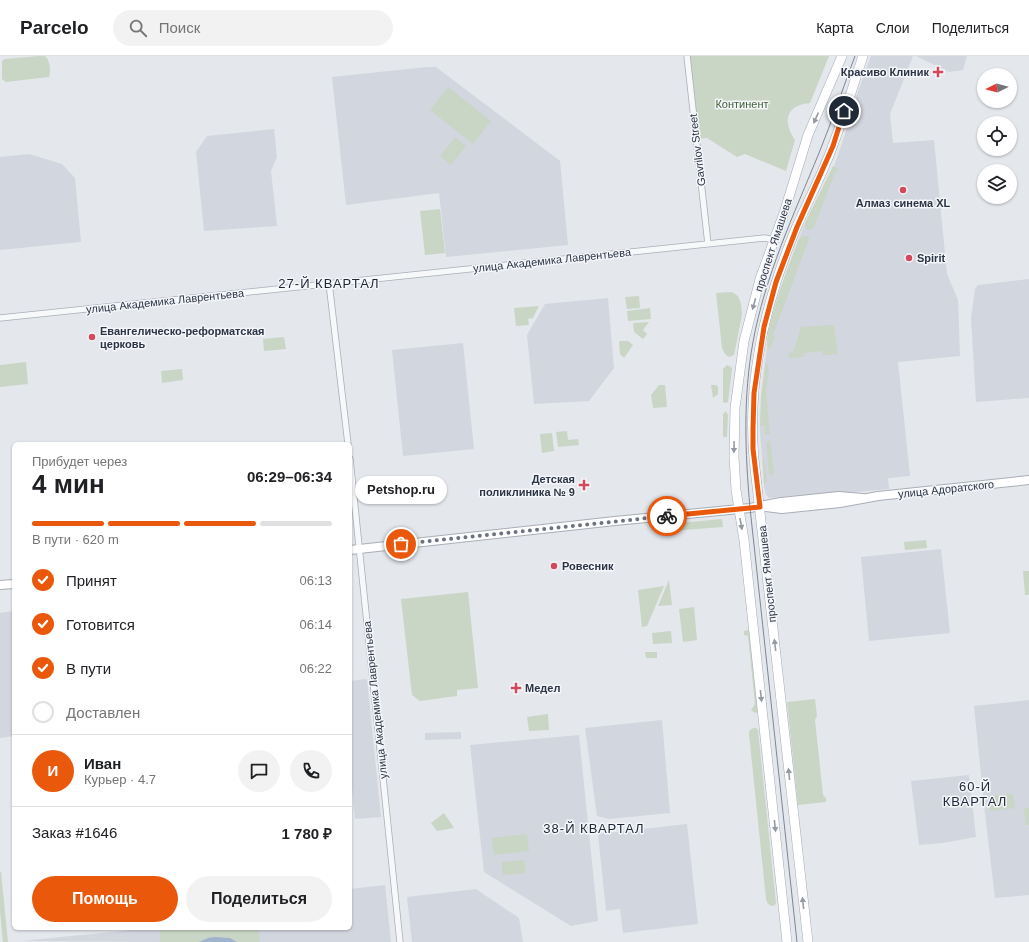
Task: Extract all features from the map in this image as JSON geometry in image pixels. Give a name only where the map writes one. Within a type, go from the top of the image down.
[{"type":"main road","name":"проспект Ямашева","points":[[787,942],[745,546],[736,490],[734,457],[735,408],[744,341],[760,279],[808,135],[842,56]]},
{"type":"main road","name":"проспект Ямашева","points":[[808,942],[753,449],[754,393],[764,327],[776,282],[797,227],[833,146],[863,56]]},
{"type":"street","name":"Gavrilov Street","points":[[687,56],[708,244]]},
{"type":"street","name":"улица Академика Лаврентьева","points":[[0,318],[766,238],[774,240]]},
{"type":"street","points":[[329,284],[348,442]]},
{"type":"street","name":"улица Академика Лаврентьева","points":[[352,477],[400,942]]},
{"type":"street","name":"улица Адоратского","points":[[352,550],[615,521],[760,507],[782,509],[840,503],[862,498],[1029,480]]},
{"type":"street","points":[[0,585],[12,584]]},
{"type":"shaded area","points":[[871,56],[913,56],[890,114],[893,143],[934,140],[947,274],[958,300],[960,356],[898,362],[910,476],[889,478],[889,489],[769,498],[766,495],[764,486],[760,432],[761,395],[768,338],[782,284],[804,225],[834,166],[848,126],[852,108]]},
{"type":"shaded area","points":[[916,56],[967,56],[963,70],[949,72]]},
{"type":"shaded area","points":[[436,67],[560,161],[568,245],[446,257],[439,193],[346,205],[332,77]]},
{"type":"shaded area","points":[[274,129],[277,157],[271,171],[277,226],[204,231],[196,152],[207,136]]},
{"type":"shaded area","points":[[29,154],[62,164],[75,178],[81,242],[0,250],[0,157]]},
{"type":"shaded area","points":[[1029,279],[1029,398],[976,402],[971,318],[975,289],[978,285]]},
{"type":"shaded area","points":[[608,298],[614,368],[589,401],[534,404],[527,335],[545,304]]},
{"type":"shaded area","points":[[463,343],[474,449],[403,456],[392,350]]},
{"type":"shaded area","points":[[941,549],[950,633],[869,641],[861,557]]},
{"type":"shaded area","points":[[12,611],[12,736],[0,738],[0,613]]},
{"type":"shaded area","points":[[367,679],[381,817],[355,819],[352,787],[352,681]]},
{"type":"shaded area","points":[[1029,700],[1029,895],[995,898],[974,706]]},
{"type":"shaded area","points":[[662,720],[670,813],[609,819],[597,816],[585,728]]},
{"type":"shaded area","points":[[461,732],[461,739],[425,740],[425,733]]},
{"type":"shaded area","points":[[579,735],[598,921],[571,926],[484,872],[470,745]]},
{"type":"shaded area","points":[[969,775],[976,837],[943,843],[919,845],[911,781]]},
{"type":"shaded area","points":[[687,824],[698,924],[623,933],[620,909],[606,911],[598,834]]},
{"type":"shaded area","points":[[385,885],[391,942],[258,942],[257,930],[352,930],[352,889]]},
{"type":"shaded area","points":[[476,889],[519,918],[523,942],[412,942],[407,897]]},
{"type":"shaded area","points":[[132,930],[159,930],[160,942],[22,941]]},
{"type":"green space","points":[[45,56],[48,60],[50,69],[49,77],[6,82],[2,79],[2,61],[5,59]]},
{"type":"green space","name":"Континент","points":[[689,56],[829,56],[810,103],[802,104],[796,107],[789,115],[788,126],[795,140],[786,171],[745,154],[737,157],[707,138],[698,139]]},
{"type":"green space","points":[[448,87],[491,121],[473,144],[430,110]]},
{"type":"green space","points":[[455,137],[466,146],[451,165],[440,156]]},
{"type":"green space","points":[[833,166],[839,169],[835,173],[814,227],[811,230],[808,230],[805,227],[805,223]]},
{"type":"green space","points":[[440,209],[445,253],[425,255],[420,211]]},
{"type":"green space","points":[[803,236],[808,236],[809,239],[773,335],[775,336],[770,349],[768,349],[767,341],[769,328],[778,296],[799,239]]},
{"type":"green space","points":[[732,292],[738,296],[741,304],[742,315],[734,355],[729,357],[725,354],[722,348],[716,293]]},
{"type":"green space","points":[[639,296],[640,308],[627,309],[625,297]]},
{"type":"green space","points":[[539,306],[533,318],[528,319],[529,325],[516,326],[514,308]]},
{"type":"green space","points":[[650,308],[651,319],[628,321],[627,311]]},
{"type":"green space","points":[[649,322],[643,330],[647,334],[643,339],[634,332],[633,323]]},
{"type":"green space","points":[[834,325],[838,354],[823,355],[822,351],[804,353],[803,357],[788,357],[789,353],[793,353],[801,327]]},
{"type":"green space","points":[[284,337],[286,349],[264,351],[263,339]]},
{"type":"green space","points":[[619,341],[628,341],[633,345],[624,358],[620,354]]},
{"type":"green space","points":[[26,362],[28,384],[0,387],[0,365]]},
{"type":"green space","points":[[767,364],[769,367],[766,393],[770,434],[765,434],[765,426],[760,426],[761,398],[765,365]]},
{"type":"green space","points":[[727,365],[732,369],[728,402],[725,403],[723,402],[723,369]]},
{"type":"green space","points":[[182,369],[183,380],[162,383],[161,371]]},
{"type":"green space","points":[[659,385],[665,385],[667,407],[653,408],[651,395]]},
{"type":"green space","points":[[711,385],[716,385],[718,387],[718,394],[713,398]]},
{"type":"green space","points":[[726,411],[728,415],[727,437],[723,437],[723,414]]},
{"type":"green space","points":[[567,431],[568,440],[578,439],[579,445],[558,447],[556,432]]},
{"type":"green space","points":[[552,433],[554,451],[542,453],[540,434]]},
{"type":"green space","points":[[770,440],[774,475],[769,474],[766,443]]},
{"type":"green space","points":[[763,459],[767,481],[764,485]]},
{"type":"green space","points":[[722,519],[723,527],[670,531],[669,524]]},
{"type":"green space","points":[[926,540],[927,548],[905,550],[904,542]]},
{"type":"green space","points":[[1023,571],[1029,571],[1029,595],[1025,595]]},
{"type":"green space","points":[[669,580],[672,605],[658,606]]},
{"type":"green space","points":[[664,586],[647,626],[642,627],[638,590]]},
{"type":"green space","points":[[468,592],[478,688],[457,690],[457,696],[420,701],[412,695],[401,599]]},
{"type":"green space","points":[[694,607],[697,640],[683,642],[679,609]]},
{"type":"green space","points":[[748,630],[757,706],[757,712],[755,713],[751,710],[755,704],[748,636],[744,635],[744,631]]},
{"type":"green space","points":[[671,631],[672,643],[653,644],[652,633]]},
{"type":"green space","points":[[645,652],[657,652],[657,658],[646,658]]},
{"type":"green space","points":[[815,699],[817,716],[815,720],[823,795],[826,798],[826,802],[798,805],[787,702]]},
{"type":"green space","points":[[548,714],[549,730],[529,731],[527,717]]},
{"type":"green space","points":[[753,728],[758,730],[776,903],[772,906],[768,904],[766,899],[749,734],[749,731]]},
{"type":"green space","points":[[1013,794],[1015,808],[990,811],[989,796]]},
{"type":"green space","points":[[1024,808],[1029,808],[1029,825],[1026,825]]},
{"type":"green space","points":[[444,813],[454,828],[437,831],[431,823]]},
{"type":"green space","points":[[527,834],[529,851],[494,855],[492,838]]},
{"type":"green space","points":[[524,860],[526,873],[503,875],[501,862]]},
{"type":"green space","points":[[0,872],[8,942],[3,942],[0,911]]},
{"type":"green space","points":[[159,930],[258,930],[260,942],[160,942]]},
{"type":"water","points":[[215,937],[230,938],[237,942],[199,942]]},
{"type":"tram line","points":[[797,942],[750,508],[746,445],[746,404],[753,342],[765,293],[790,222],[824,141],[855,56]]},
{"type":"way so far","points":[[401,544],[667,516]]},
{"type":"place","name":"Красиво Клиник","points":[[938,72]]},
{"type":"place","name":"Алмаз синема XL","points":[[903,190]]},
{"type":"place","name":"Spirit","points":[[909,258]]},
{"type":"place","name":"Евангелическо-реформатская церковь","points":[[92,337]]},
{"type":"place","name":"Детская поликлиника № 9","points":[[584,485]]},
{"type":"place","name":"Petshop.ru","points":[[401,544]]},
{"type":"place","name":"Ровесник","points":[[554,566]]},
{"type":"place","name":"Медел","points":[[516,688]]},
{"type":"district","name":"27-Й КВАРТАЛ","points":[[329,283]]},
{"type":"district","name":"60-Й КВАРТАЛ","points":[[975,794]]},
{"type":"district","name":"38-Й КВАРТАЛ","points":[[594,828]]},
{"type":"route","points":[[667,516],[760,507],[753,449],[754,393],[758,355],[776,282],[797,227],[833,146],[844,111]]}]
